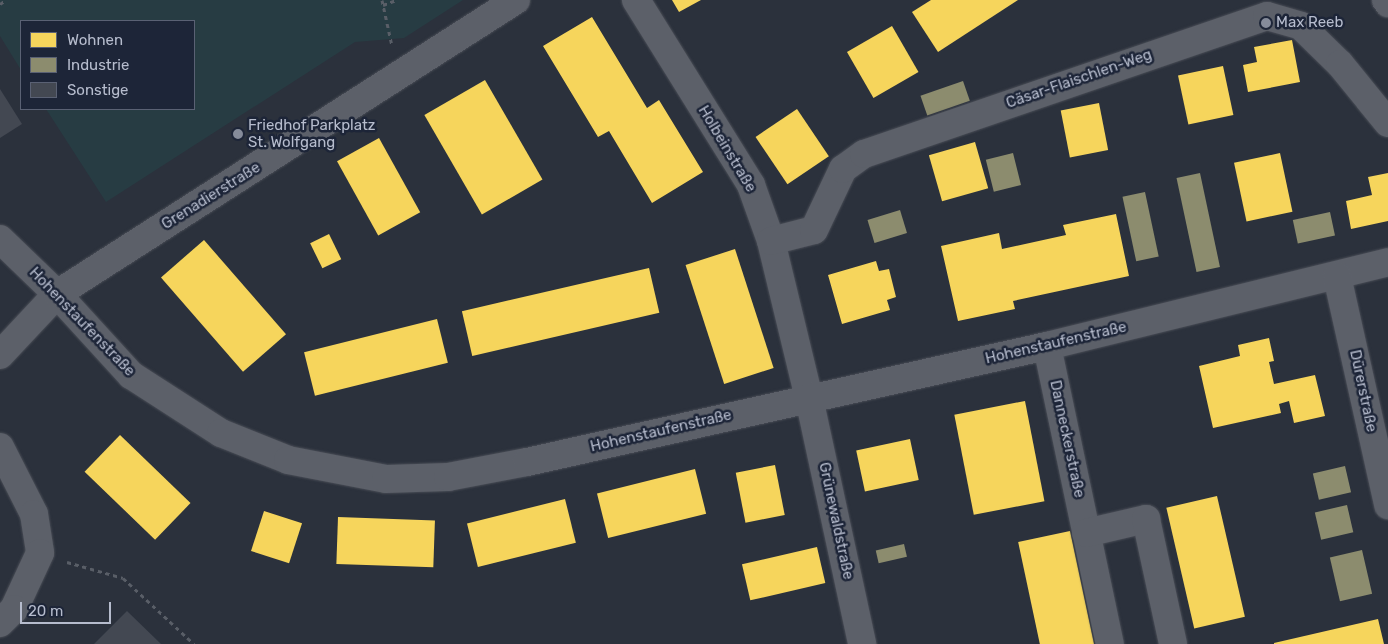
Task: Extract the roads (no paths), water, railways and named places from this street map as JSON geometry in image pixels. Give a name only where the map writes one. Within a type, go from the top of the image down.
[{"type":"street","name":"Grenadierstraße","points":[[0,355],[57,294],[404,74],[516,0]]},
{"type":"street","name":"Holbeinstraße","points":[[636,0],[751,185],[771,241],[809,398]]},
{"type":"street","points":[[1386,0],[1388,4]]},
{"type":"street","name":"Cäsar-Flaischlen-Weg","points":[[771,241],[814,230],[843,169],[864,154],[1267,16],[1301,26],[1340,64],[1388,123]]},
{"type":"street","name":"Hohenstaufenstraße","points":[[0,239],[57,294],[131,374],[221,433],[288,460],[386,479],[448,477],[526,462],[1046,346],[1388,262]]},
{"type":"street","name":"Dürerstraße","points":[[1337,276],[1388,505]]},
{"type":"street","name":"Danneckerstraße","points":[[1046,346],[1110,644]]},
{"type":"street","name":"Grünewaldstraße","points":[[809,398],[862,644]]},
{"type":"street","points":[[0,447],[34,514],[40,554],[14,609],[0,623]]},
{"type":"street","points":[[1086,533],[1146,520],[1174,644]]},
{"type":"place","name":"Max Reeb","points":[[1266,23]]},
{"type":"place","name":"Friedhof Parkplatz St. Wolfgang","points":[[238,134]]}]
